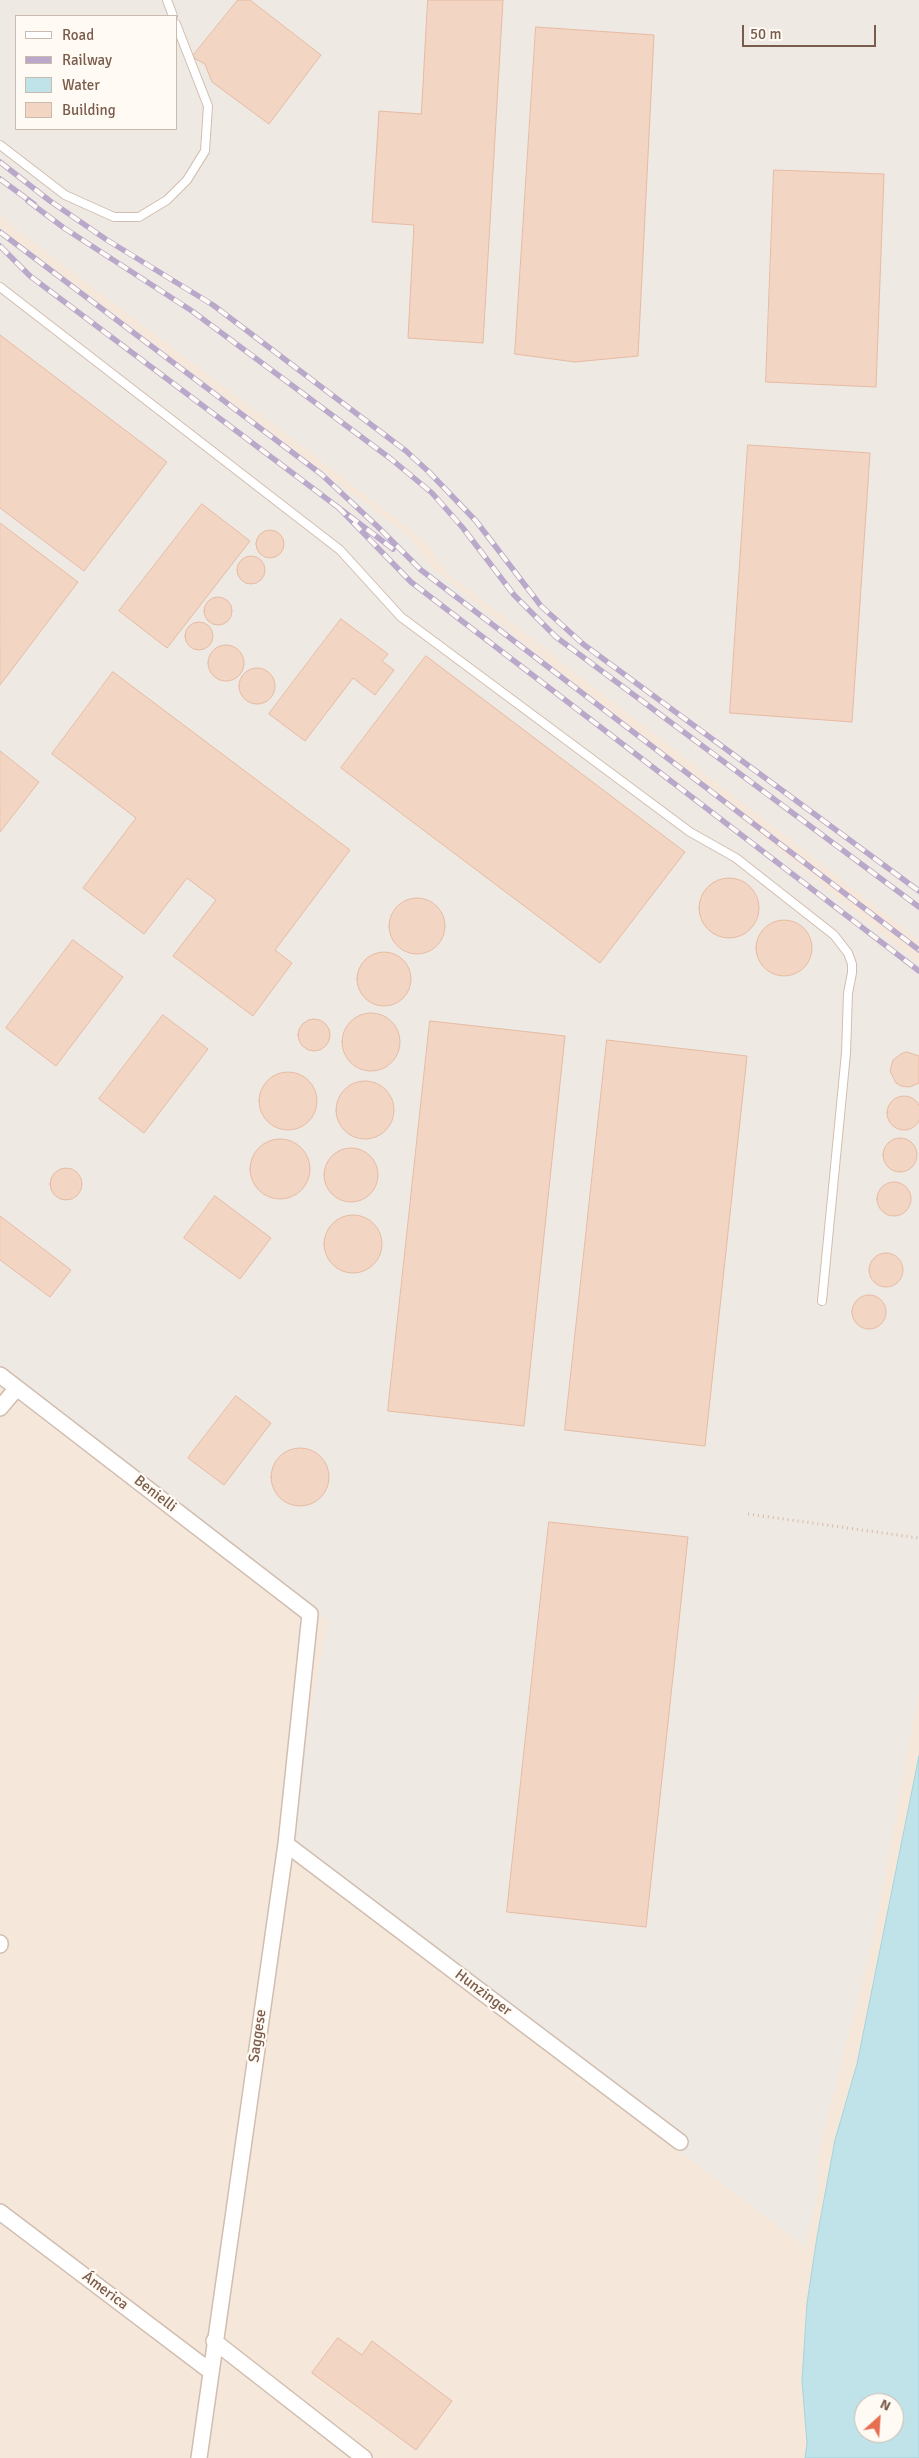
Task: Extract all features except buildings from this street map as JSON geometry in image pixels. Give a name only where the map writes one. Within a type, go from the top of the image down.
[{"type":"street","name":"Benielli","points":[[0,1375],[310,1614]]},
{"type":"street","points":[[0,1408],[16,1388]]},
{"type":"street","name":"Saggese","points":[[199,2458],[214,2341],[286,1844],[310,1614]]},
{"type":"street","name":"Hunzinger","points":[[286,1844],[680,2142]]},
{"type":"street","name":"Ámerica","points":[[0,2212],[210,2371]]},
{"type":"street","points":[[214,2341],[364,2458]]},
{"type":"lane","points":[[167,0],[173,15]]},
{"type":"lane","points":[[0,145],[65,195],[114,218],[139,217],[168,200],[187,180],[205,151],[208,106],[178,29]]},
{"type":"lane","points":[[0,287],[340,550],[401,617],[690,832],[736,858],[834,935],[848,953],[852,973],[848,993],[846,1053],[822,1301]]},
{"type":"path","points":[[748,1514],[919,1538]]},
{"type":"shaded area","points":[[0,0],[919,0],[919,1756],[857,2064],[835,2140],[817,2237],[807,2303],[802,2381],[807,2443],[805,2458],[0,2458]]},
{"type":"shaded area","points":[[0,0],[919,0],[919,940],[449,574],[422,538],[0,216]]},
{"type":"shaded area","points":[[0,228],[409,536],[430,566],[919,964],[919,1690],[875,1930],[818,2155],[818,2192],[805,2248],[286,1844],[328,1621],[0,1365]]},
{"type":"water","points":[[919,1756],[919,2458],[805,2458],[807,2443],[802,2381],[807,2303],[835,2140],[857,2064]]},
{"type":"railway","points":[[0,162],[50,201],[107,240],[213,305],[406,451],[476,521],[541,606],[583,644],[919,891]]},
{"type":"railway","points":[[0,179],[34,204]]},
{"type":"railway","points":[[28,201],[64,228],[192,311],[391,459],[432,493],[463,528],[514,595],[556,637],[919,907]]},
{"type":"railway","points":[[0,232],[321,474],[421,570],[919,950]]},
{"type":"railway","points":[[0,246],[30,276],[339,508]]},
{"type":"railway","points":[[393,549],[339,508],[411,582],[919,971]]}]
